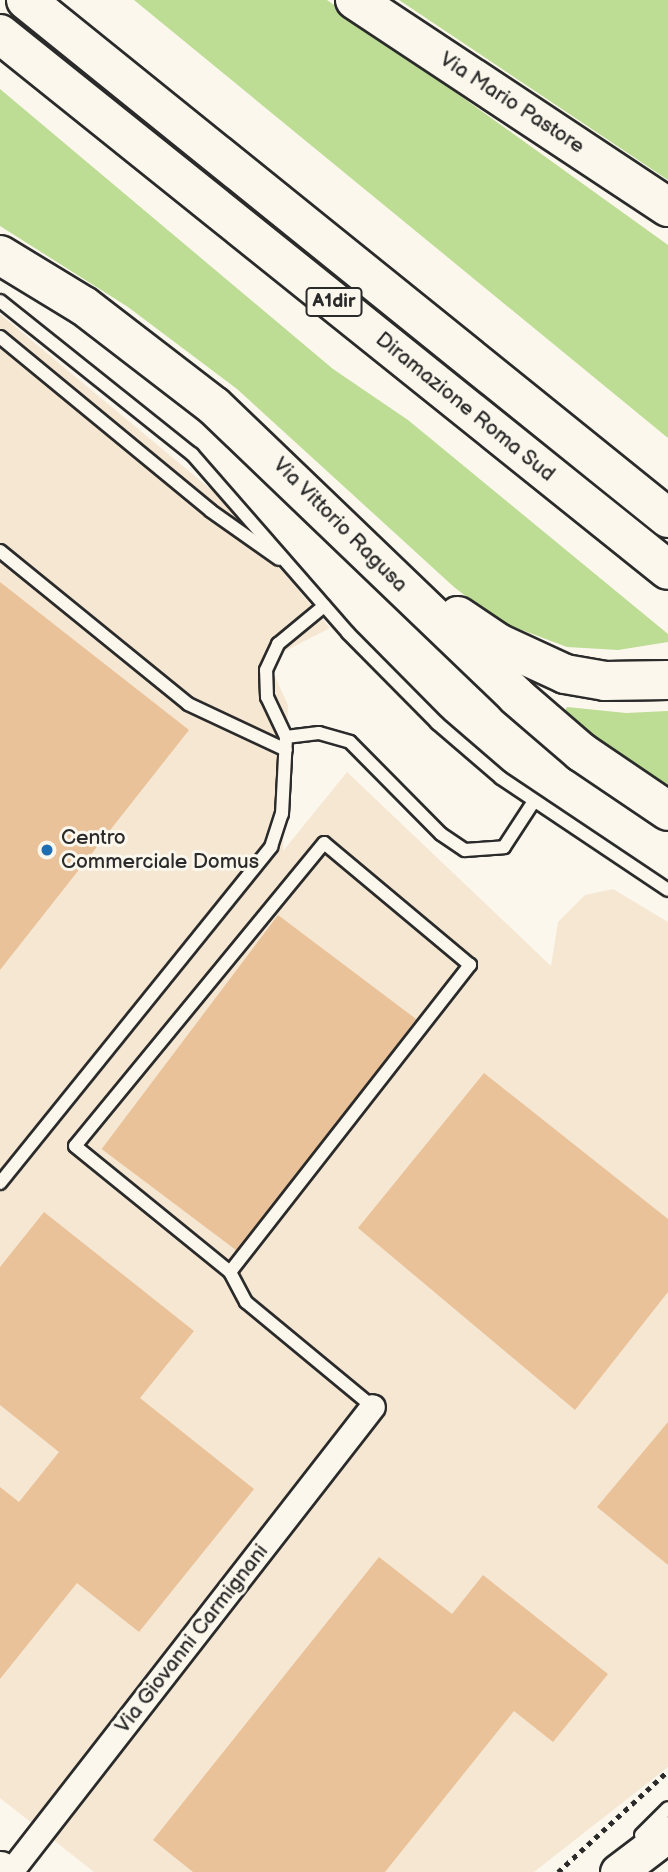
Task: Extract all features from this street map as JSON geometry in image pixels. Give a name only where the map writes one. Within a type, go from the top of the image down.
[{"type":"highway","name":"Diramazione Roma Sud","points":[[26,0],[668,518]]},
{"type":"highway","name":"Via Mario Pastore","points":[[355,0],[668,207]]},
{"type":"highway","name":"Diramazione Roma Sud","points":[[0,34],[668,570]]},
{"type":"highway","name":"Via Vittorio Ragusa","points":[[0,255],[84,306],[214,406],[555,732],[668,811]]},
{"type":"highway","points":[[370,555],[498,643],[538,663],[586,678],[659,681]]},
{"type":"street","name":"Via Giovanni Carmignani","points":[[11,1872],[373,1407]]},
{"type":"street","points":[[618,1872],[668,1834]]},
{"type":"street","points":[[0,1868],[4,1872]]},
{"type":"lane","points":[[40,0],[166,113]]},
{"type":"lane","points":[[0,46],[68,89]]},
{"type":"lane","points":[[0,302],[183,447],[324,606],[437,723],[534,801],[668,890]]},
{"type":"lane","points":[[0,337],[211,511],[289,566]]},
{"type":"lane","points":[[0,551],[188,704],[286,743],[319,733],[350,742],[441,834],[464,850],[475,853],[504,847],[534,801]]},
{"type":"lane","points":[[0,1184],[266,855],[282,814],[286,743],[267,697],[269,661],[286,636],[324,606]]},
{"type":"lane","points":[[230,1272],[470,965],[324,843],[75,1146],[230,1272],[246,1302],[373,1407]]},
{"type":"lane","points":[[604,1872],[668,1808]]},
{"type":"path","points":[[558,1872],[668,1772]]},
{"type":"shaded area","points":[[0,314],[220,497],[330,628],[283,652],[273,672],[288,705],[283,851],[347,772],[551,966],[558,922],[585,895],[613,889],[668,922],[668,1767],[534,1872],[94,1872],[0,1798]]},
{"type":"green space","points":[[134,0],[327,0],[668,245],[668,438]]},
{"type":"green space","points":[[399,0],[668,0],[668,180]]},
{"type":"green space","points":[[0,89],[333,369],[408,420],[668,634],[668,642],[618,650],[567,647],[498,621],[454,587],[237,389],[128,307],[0,226]]},
{"type":"green space","points":[[567,707],[626,713],[668,711],[668,791],[569,720],[563,714]]},
{"type":"building","name":"Centro Commerciale Domus","points":[[0,582],[189,730],[0,970]]},
{"type":"building","points":[[278,915],[416,1019],[240,1253],[102,1149]]},
{"type":"building","points":[[484,1073],[668,1219],[668,1292],[575,1410],[358,1228]]},
{"type":"building","points":[[44,1212],[194,1331],[140,1398],[254,1489],[139,1632],[77,1583],[0,1679],[0,1487],[19,1502],[59,1452],[0,1405],[0,1267]]},
{"type":"building","points":[[668,1422],[668,1565],[597,1507]]},
{"type":"building","points":[[379,1557],[452,1614],[483,1575],[608,1674],[553,1742],[514,1711],[385,1872],[193,1872],[153,1840]]},
{"type":"place","name":"Centro Commerciale Domus","points":[[47,850]]}]
